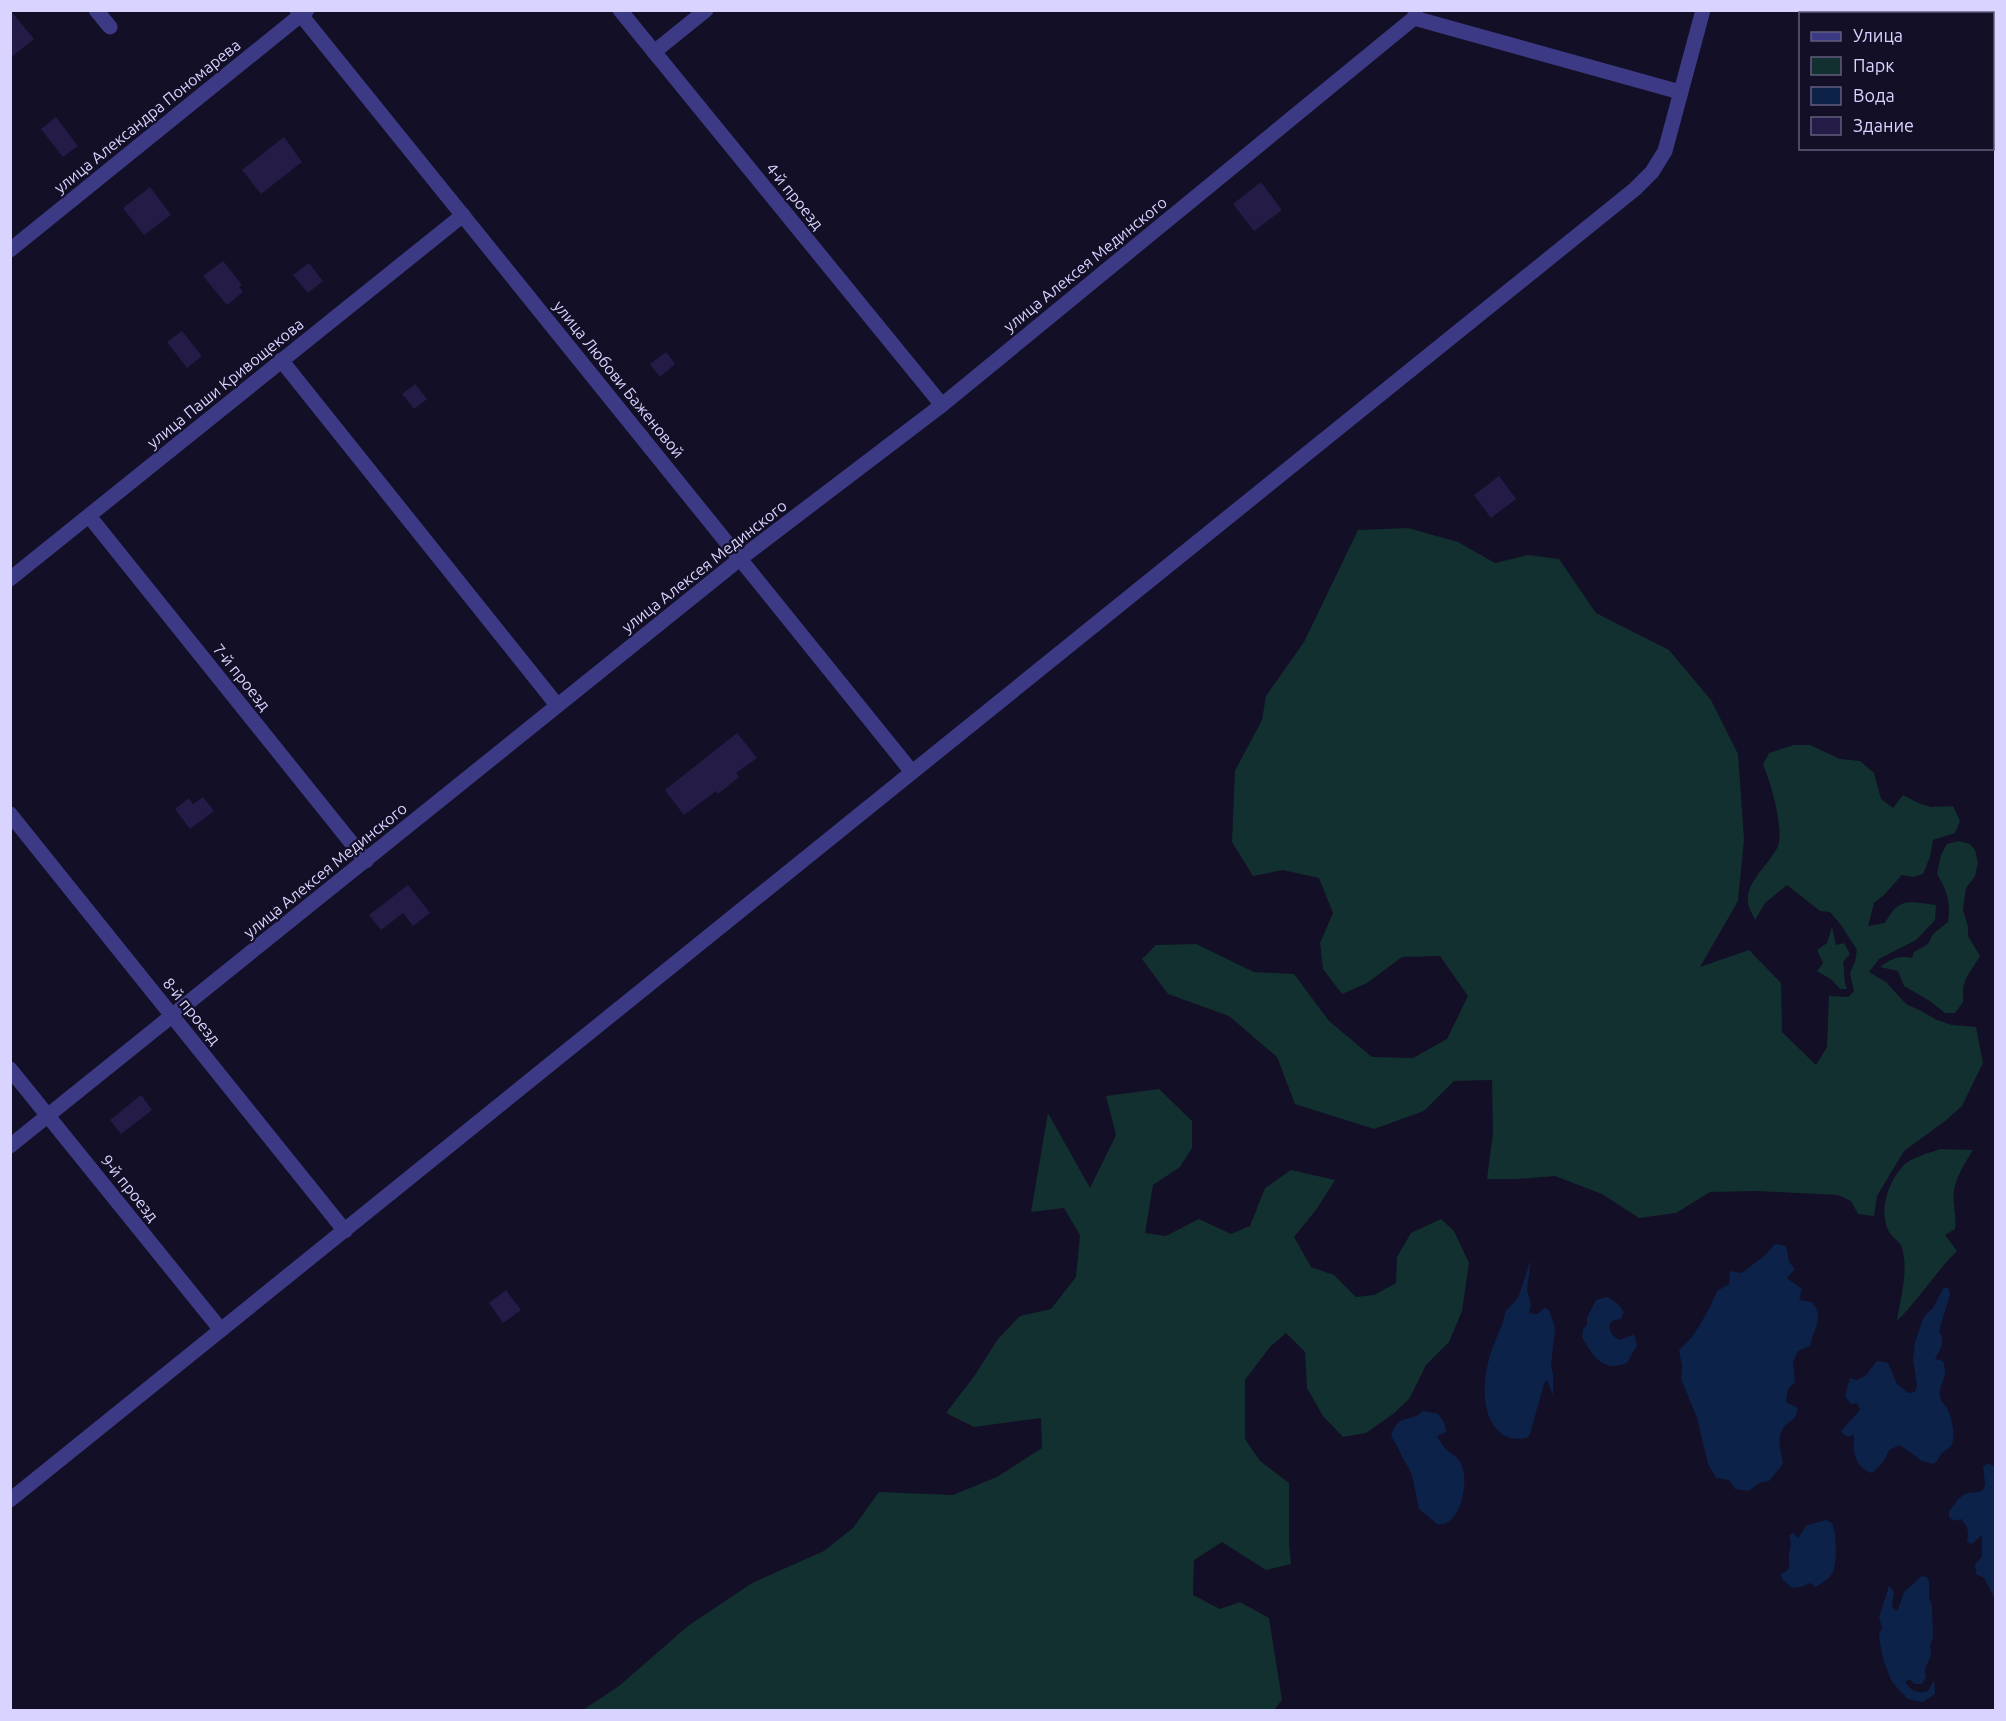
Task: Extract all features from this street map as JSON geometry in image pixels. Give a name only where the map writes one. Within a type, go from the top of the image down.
[{"type":"street","points":[[96,10],[110,27]]},
{"type":"street","name":"4-й проезд","points":[[620,10],[942,405]]},
{"type":"street","points":[[654,52],[706,10]]},
{"type":"street","points":[[10,1500],[1635,189],[1652,172],[1665,152],[1703,10]]},
{"type":"street","name":"улица Любови Баженовой","points":[[302,12],[912,772]]},
{"type":"street","name":"улица Александра Пономарева","points":[[10,250],[302,12]]},
{"type":"street","points":[[1415,14],[1680,92]]},
{"type":"street","name":"улица Алексея Мединского","points":[[10,1146],[741,558],[942,405],[1415,14]]},
{"type":"street","name":"улица Паши Кривощекова","points":[[10,579],[463,215]]},
{"type":"street","points":[[281,360],[557,705]]},
{"type":"street","name":"7-й проезд","points":[[89,516],[366,861]]},
{"type":"street","name":"8-й проезд","points":[[10,814],[345,1231]]},
{"type":"street","name":"9-й проезд","points":[[10,1069],[221,1330]]},
{"type":"green space","points":[[1408,528],[1458,542],[1495,563],[1528,555],[1559,559],[1596,613],[1669,650],[1711,700],[1738,754],[1744,839],[1738,901],[1700,967],[1749,950],[1781,983],[1782,1032],[1816,1065],[1827,1047],[1829,996],[1848,997],[1854,991],[1850,973],[1857,950],[1830,912],[1820,911],[1787,885],[1765,903],[1755,920],[1750,910],[1748,895],[1750,888],[1774,853],[1779,839],[1776,806],[1763,765],[1769,753],[1794,745],[1810,745],[1840,759],[1860,761],[1874,773],[1881,799],[1893,808],[1903,795],[1931,807],[1953,806],[1960,821],[1955,833],[1933,840],[1930,857],[1923,874],[1913,877],[1902,875],[1874,903],[1868,926],[1885,923],[1895,908],[1912,902],[1936,905],[1935,920],[1916,940],[1879,959],[1869,972],[1886,982],[1906,1004],[1937,1020],[1952,1025],[1976,1027],[1983,1063],[1962,1106],[1904,1151],[1877,1196],[1874,1216],[1858,1214],[1851,1201],[1838,1195],[1757,1191],[1710,1192],[1676,1213],[1639,1218],[1602,1194],[1555,1176],[1487,1179],[1493,1133],[1492,1080],[1454,1081],[1424,1111],[1374,1129],[1295,1104],[1277,1057],[1229,1016],[1168,994],[1142,959],[1156,945],[1196,944],[1254,972],[1294,974],[1329,1021],[1372,1057],[1413,1058],[1447,1039],[1468,996],[1440,956],[1402,957],[1367,983],[1342,994],[1323,969],[1320,943],[1333,913],[1319,878],[1283,870],[1253,876],[1232,842],[1235,771],[1262,720],[1266,696],[1304,642],[1358,530]]},
{"type":"green space","points":[[1958,841],[1970,844],[1975,850],[1978,863],[1975,876],[1966,888],[1963,910],[1968,936],[1980,956],[1966,978],[1963,1002],[1955,1013],[1945,1013],[1904,986],[1898,971],[1880,967],[1895,958],[1912,958],[1914,952],[1928,944],[1933,934],[1948,922],[1947,897],[1937,874],[1941,855],[1947,844]]},
{"type":"green space","points":[[1832,927],[1836,945],[1844,943],[1850,954],[1843,962],[1847,989],[1840,989],[1832,980],[1817,971],[1823,963],[1817,950],[1827,943]]},
{"type":"green space","points":[[1159,1089],[1192,1121],[1192,1148],[1180,1167],[1153,1185],[1145,1233],[1166,1236],[1199,1219],[1231,1234],[1250,1226],[1265,1188],[1291,1170],[1335,1180],[1316,1210],[1294,1237],[1311,1267],[1334,1275],[1356,1297],[1374,1295],[1396,1283],[1397,1257],[1411,1233],[1441,1219],[1454,1231],[1469,1263],[1462,1311],[1449,1342],[1426,1365],[1409,1399],[1393,1414],[1366,1433],[1343,1437],[1323,1416],[1307,1388],[1305,1352],[1286,1333],[1270,1347],[1245,1380],[1245,1439],[1260,1461],[1289,1483],[1291,1564],[1266,1570],[1222,1542],[1194,1560],[1193,1595],[1220,1609],[1240,1602],[1269,1618],[1282,1700],[1274,1710],[583,1710],[619,1686],[688,1626],[752,1583],[824,1551],[853,1528],[879,1492],[953,1495],[997,1477],[1042,1448],[1041,1418],[974,1427],[946,1413],[975,1375],[998,1339],[1020,1316],[1051,1309],[1076,1277],[1080,1235],[1064,1208],[1031,1212],[1048,1113],[1090,1188],[1116,1135],[1106,1096]]},
{"type":"green space","points":[[1941,1149],[1973,1150],[1959,1174],[1954,1190],[1955,1229],[1945,1235],[1957,1251],[1897,1321],[1905,1266],[1901,1246],[1889,1232],[1885,1222],[1886,1196],[1903,1166],[1916,1158]]},
{"type":"water","points":[[1775,1244],[1786,1246],[1789,1262],[1795,1269],[1787,1278],[1802,1289],[1799,1300],[1812,1302],[1818,1318],[1810,1346],[1798,1351],[1793,1362],[1795,1382],[1788,1389],[1786,1402],[1798,1408],[1793,1420],[1782,1430],[1780,1447],[1783,1464],[1769,1481],[1759,1483],[1749,1491],[1735,1489],[1729,1480],[1716,1478],[1708,1464],[1697,1418],[1681,1379],[1682,1366],[1679,1350],[1698,1328],[1717,1291],[1729,1284],[1730,1271],[1742,1273]]},
{"type":"water","points":[[1531,1259],[1527,1290],[1531,1305],[1529,1313],[1537,1314],[1545,1308],[1549,1310],[1555,1328],[1551,1366],[1553,1395],[1547,1380],[1530,1434],[1527,1438],[1517,1439],[1505,1436],[1494,1426],[1486,1406],[1485,1383],[1492,1349],[1505,1312],[1518,1298]]},
{"type":"water","points":[[1944,1287],[1949,1289],[1950,1295],[1939,1331],[1942,1345],[1935,1359],[1943,1361],[1945,1368],[1940,1396],[1949,1411],[1952,1444],[1934,1464],[1922,1461],[1900,1445],[1889,1450],[1884,1461],[1872,1473],[1866,1471],[1856,1458],[1854,1435],[1847,1437],[1841,1431],[1860,1410],[1857,1403],[1851,1404],[1845,1396],[1850,1378],[1857,1380],[1866,1375],[1877,1361],[1888,1363],[1897,1384],[1908,1393],[1915,1392],[1917,1386],[1913,1359],[1915,1342],[1923,1319],[1933,1308]]},
{"type":"water","points":[[1607,1297],[1617,1303],[1624,1312],[1621,1319],[1610,1323],[1612,1334],[1620,1340],[1634,1334],[1637,1345],[1627,1363],[1618,1366],[1599,1361],[1582,1337],[1587,1318],[1596,1300]]},
{"type":"water","points":[[1423,1411],[1438,1414],[1441,1418],[1446,1432],[1437,1436],[1445,1448],[1458,1460],[1463,1470],[1464,1487],[1460,1505],[1452,1519],[1444,1524],[1437,1524],[1419,1509],[1412,1475],[1391,1435],[1402,1420],[1414,1417]]},
{"type":"water","points":[[1988,1463],[1995,1467],[1995,1599],[1984,1578],[1976,1574],[1975,1564],[1982,1557],[1982,1535],[1972,1544],[1967,1542],[1967,1529],[1961,1519],[1954,1521],[1949,1517],[1949,1511],[1962,1496],[1983,1490],[1985,1484],[1983,1467]]},
{"type":"water","points":[[1826,1520],[1832,1523],[1835,1533],[1836,1554],[1833,1572],[1815,1587],[1810,1583],[1792,1588],[1780,1574],[1787,1571],[1789,1567],[1791,1543],[1789,1535],[1793,1533],[1798,1538],[1807,1525]]},
{"type":"water","points":[[1922,1576],[1927,1577],[1929,1582],[1929,1599],[1932,1605],[1931,1655],[1922,1684],[1914,1684],[1910,1679],[1905,1682],[1912,1690],[1921,1692],[1928,1691],[1934,1680],[1935,1694],[1923,1702],[1908,1699],[1891,1680],[1883,1659],[1879,1634],[1882,1628],[1879,1617],[1889,1586],[1894,1592],[1892,1606],[1896,1611],[1904,1592]]},
{"type":"building","points":[[10,10],[34,39],[10,58]]},
{"type":"building","points":[[56,117],[78,146],[63,157],[41,129]]},
{"type":"building","points":[[284,137],[302,162],[261,194],[242,170]]},
{"type":"building","points":[[1261,182],[1282,210],[1254,231],[1233,204]]},
{"type":"building","points":[[150,187],[171,215],[144,235],[123,208]]},
{"type":"building","points":[[223,261],[242,285],[239,287],[243,292],[227,305],[203,276]]},
{"type":"building","points":[[309,263],[323,281],[308,293],[293,275]]},
{"type":"building","points":[[182,331],[202,356],[187,368],[167,342]]},
{"type":"building","points":[[666,352],[675,364],[660,377],[650,364]]},
{"type":"building","points":[[415,384],[427,399],[414,409],[402,394]]},
{"type":"building","points":[[1499,476],[1516,499],[1491,518],[1474,495]]},
{"type":"building","points":[[737,733],[757,758],[736,773],[739,777],[718,794],[716,791],[684,815],[665,790]]},
{"type":"building","points":[[203,797],[214,811],[190,829],[175,809],[189,798],[193,804]]},
{"type":"building","points":[[408,885],[430,913],[413,926],[403,913],[381,930],[369,915]]},
{"type":"building","points":[[141,1095],[152,1110],[121,1134],[110,1120]]},
{"type":"building","points":[[506,1290],[521,1310],[503,1323],[489,1303]]}]
